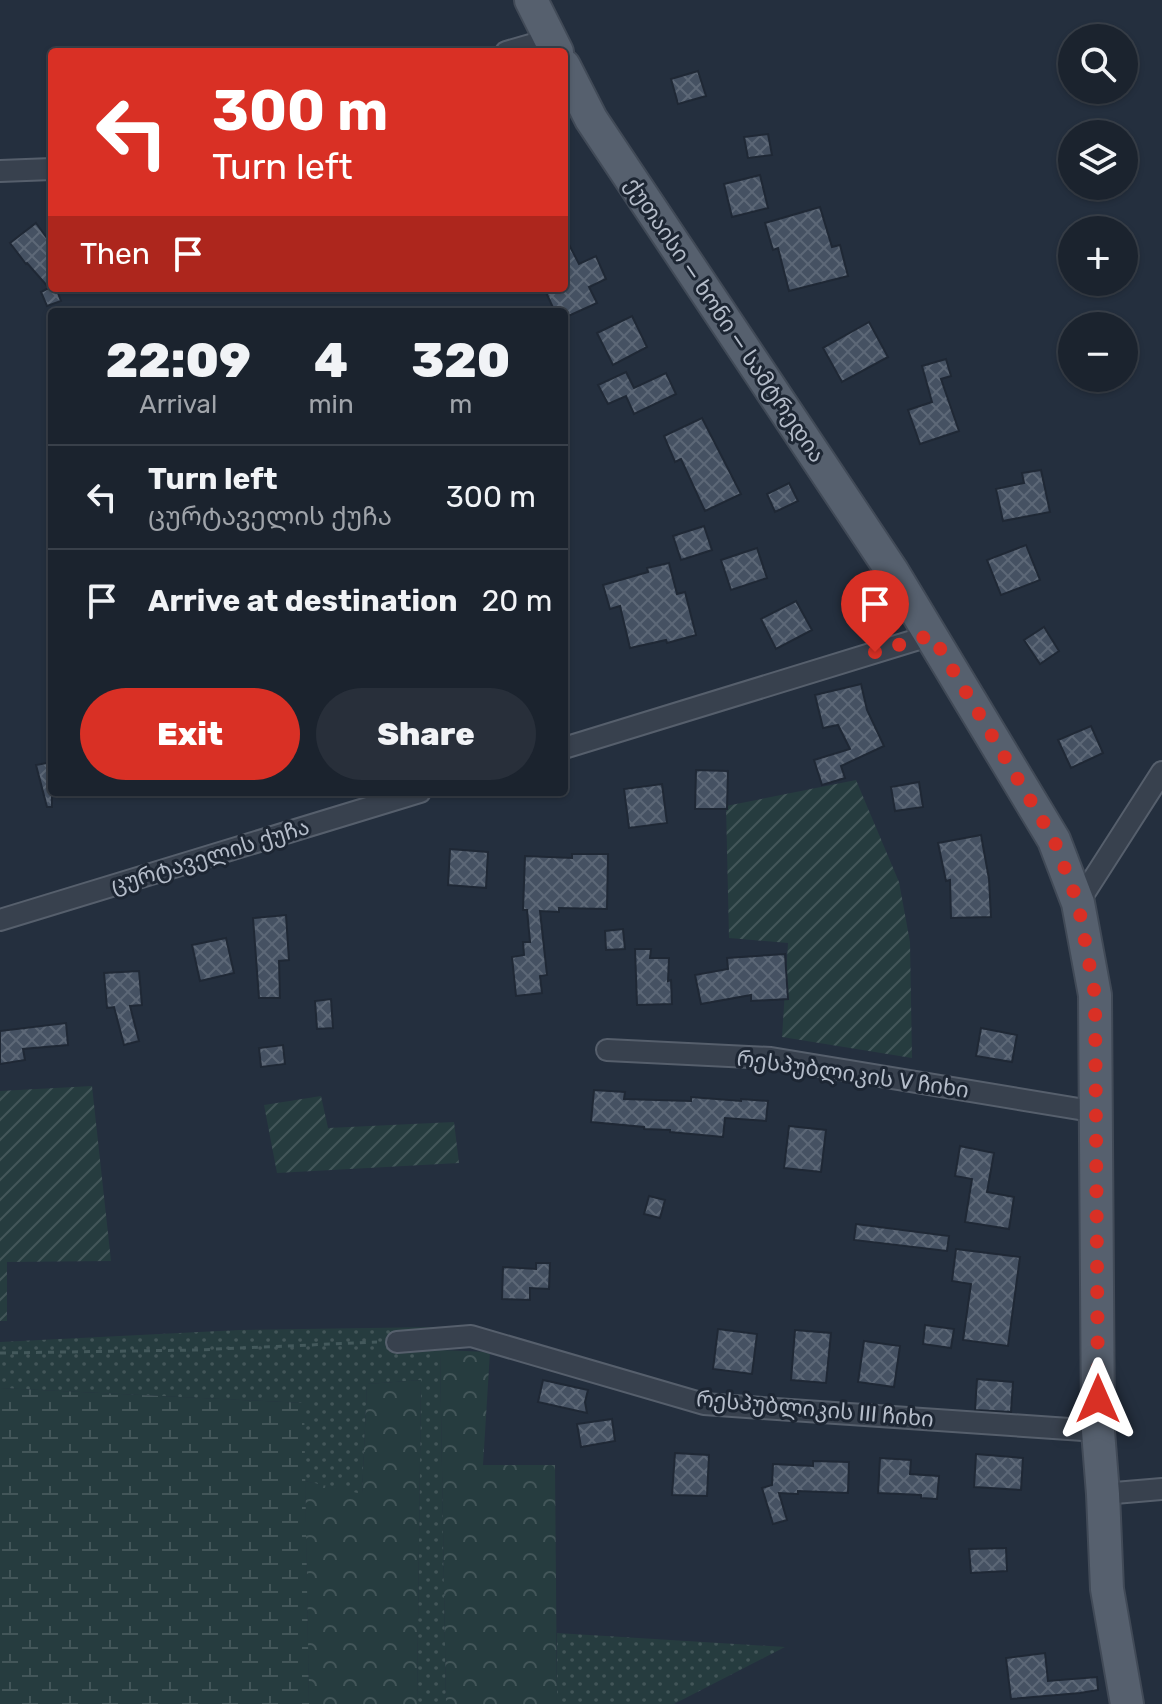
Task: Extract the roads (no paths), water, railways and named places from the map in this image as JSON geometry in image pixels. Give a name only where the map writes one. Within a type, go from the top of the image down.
[{"type":"main road","name":"ქუთაისი — ხონი — სამტრედია","points":[[531,0],[555,48]]},
{"type":"main road","name":"ქუთაისი — ხონი — სამტრედია","points":[[568,74],[591,119],[932,635],[1054,840],[1078,903],[1095,995],[1098,1431],[1107,1589],[1127,1704]]},
{"type":"street","points":[[0,171],[48,169]]},
{"type":"street","points":[[568,747],[932,635]]},
{"type":"street","points":[[1078,903],[1162,772]]},
{"type":"street","name":"ცურტაველის ქუჩა","points":[[0,920],[407,796]]},
{"type":"street","name":"რესპუბლიკის V ჩიხი","points":[[607,1050],[771,1058],[1097,1112]]},
{"type":"street","name":"რესპუბლიკის III ჩიხი","points":[[397,1342],[471,1336],[704,1404],[1098,1431]]},
{"type":"street","points":[[1103,1494],[1162,1489]]}]
